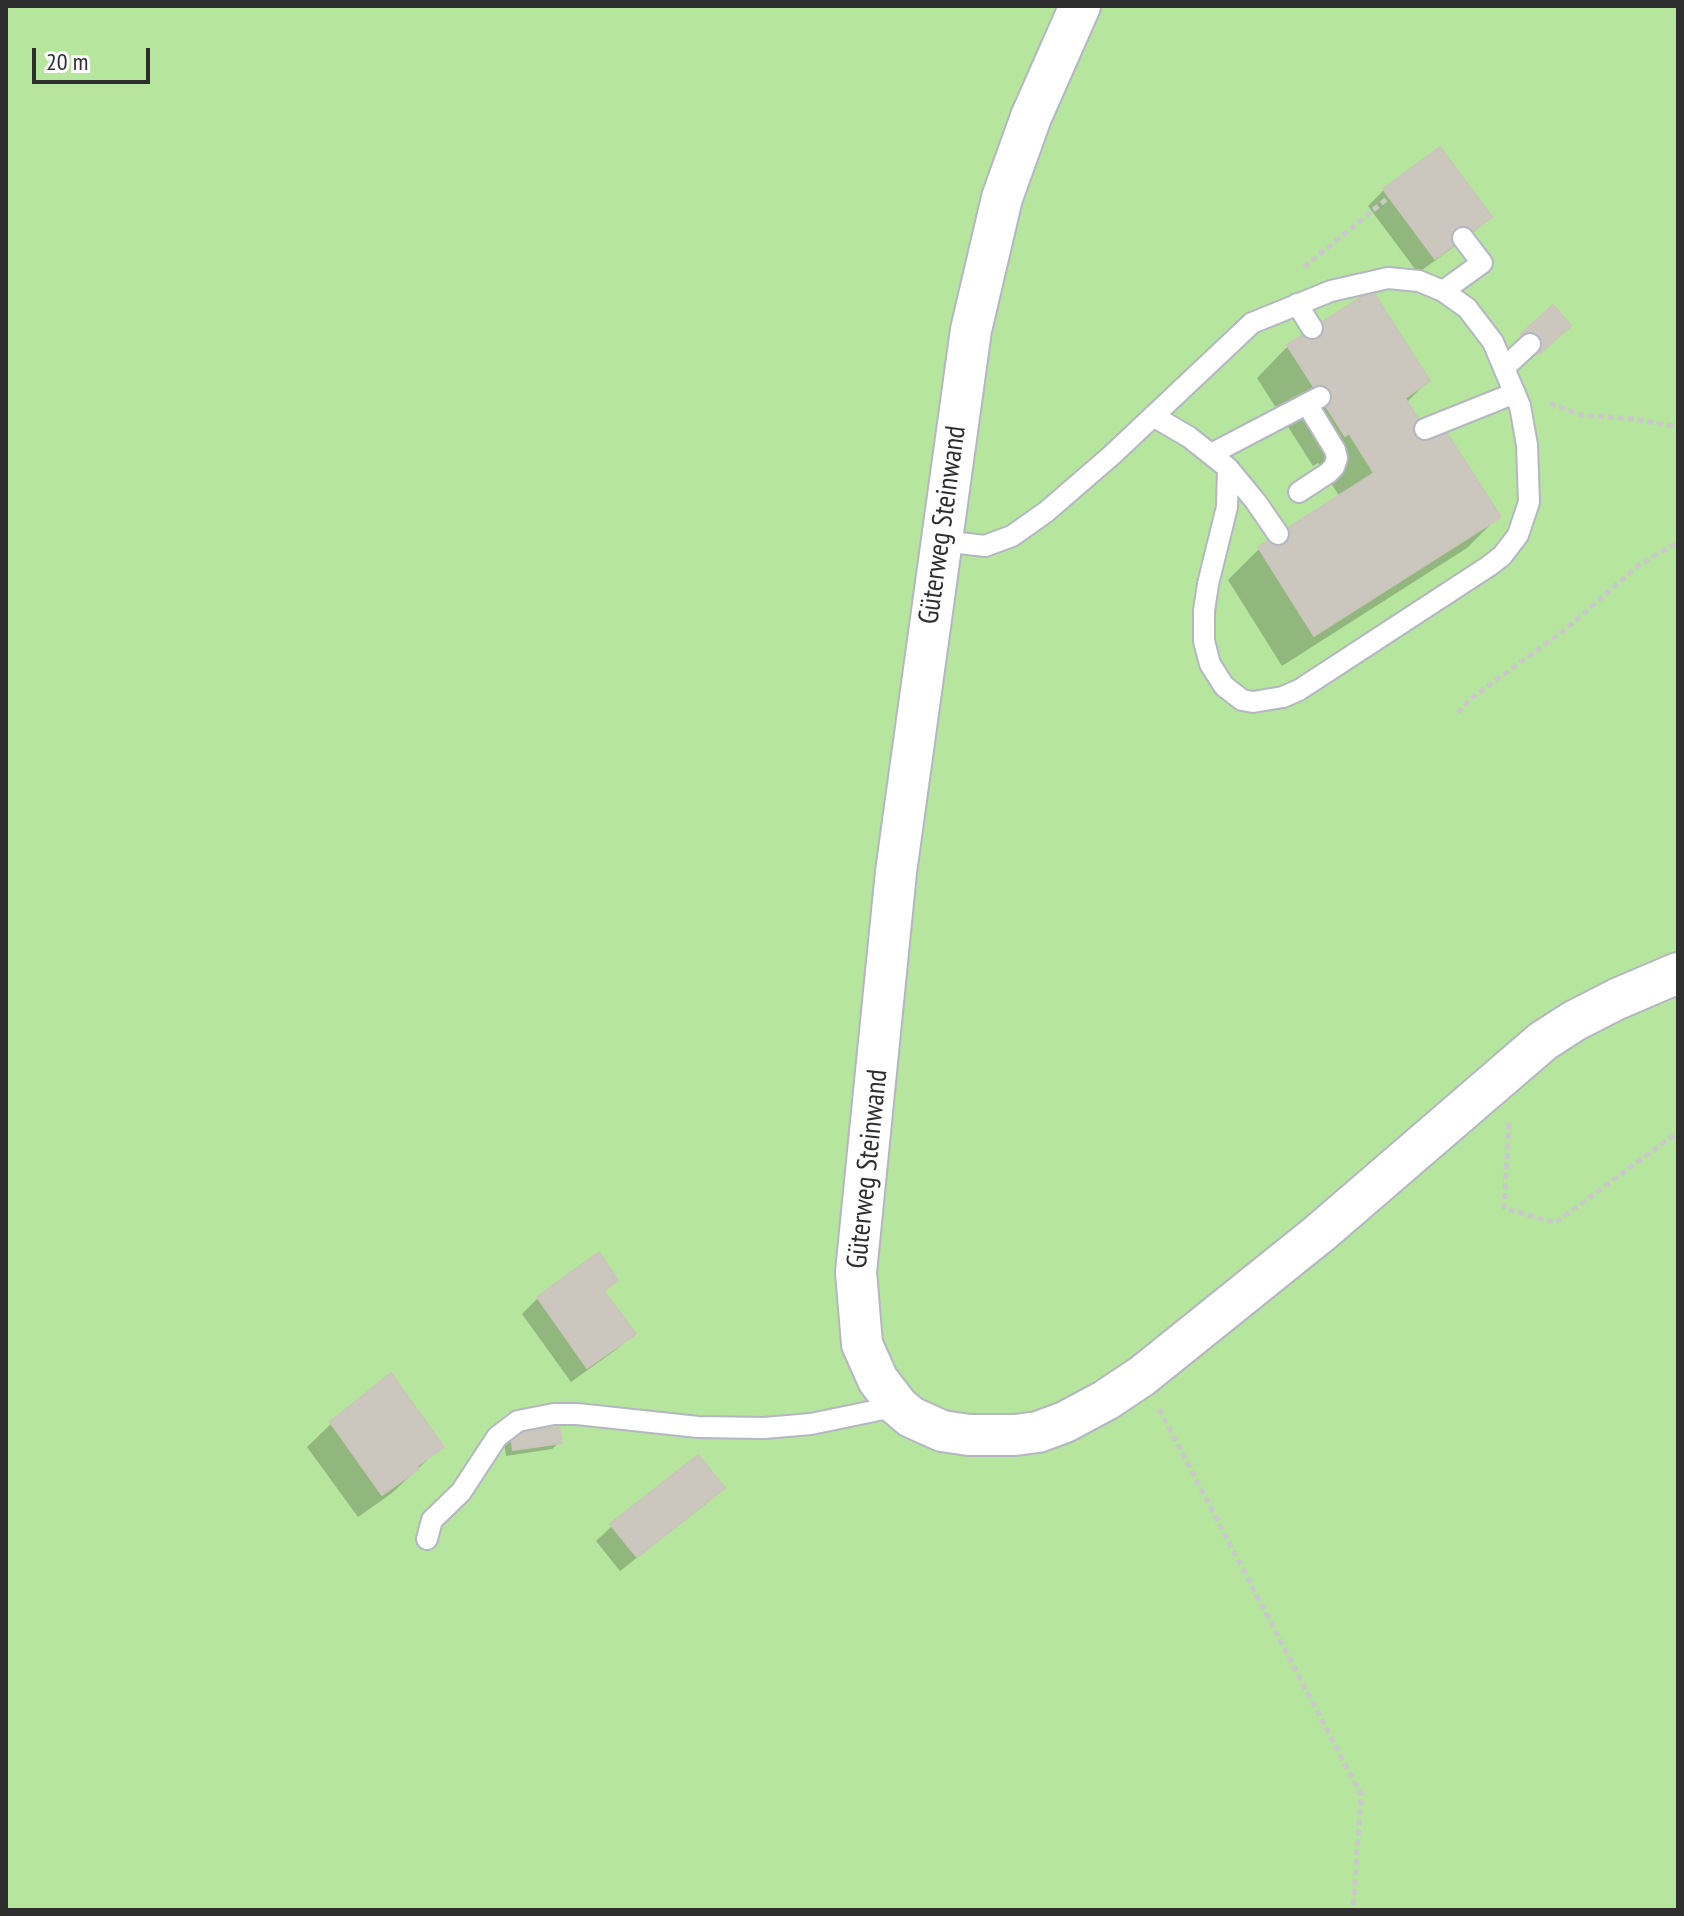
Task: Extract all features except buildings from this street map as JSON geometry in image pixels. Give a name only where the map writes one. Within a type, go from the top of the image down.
[{"type":"street","name":"Güterweg Steinwand","points":[[1080,6],[1031,117],[1002,198],[971,330],[896,872],[856,1272],[862,1344],[878,1380],[911,1417],[942,1431],[969,1435],[1015,1435],[1038,1432],[1065,1422],[1142,1376],[1320,1233],[1513,1066],[1574,1021],[1678,973]]},
{"type":"lane","points":[[1443,291],[1482,263],[1463,238]]},
{"type":"lane","points":[[942,541],[985,546],[1012,536],[1046,512],[1244,329],[1271,313],[1331,291],[1388,278],[1419,281],[1443,291],[1467,308],[1483,325],[1515,393],[1527,445],[1529,502],[1525,520],[1510,546],[1489,566],[1299,690],[1265,701],[1242,700],[1216,676],[1206,655],[1204,611],[1227,507],[1228,468]]},
{"type":"lane","points":[[1297,304],[1312,328]]},
{"type":"lane","points":[[1505,367],[1530,344]]},
{"type":"lane","points":[[1425,429],[1515,393]]},
{"type":"lane","points":[[1213,453],[1314,401],[1337,458],[1328,473],[1299,492]]},
{"type":"lane","points":[[1153,416],[1213,453],[1256,502],[1278,534]]},
{"type":"lane","points":[[427,1539],[432,1520],[461,1492],[497,1437],[518,1421],[554,1414],[577,1414],[698,1427],[764,1428],[811,1424],[898,1406]]},
{"type":"path","points":[[1271,313],[1294,277],[1321,251],[1389,197]]},
{"type":"path","points":[[1515,393],[1560,405],[1581,415],[1634,419],[1678,427]]},
{"type":"path","points":[[1458,713],[1470,699],[1562,632],[1639,565],[1678,542]]},
{"type":"path","points":[[1513,1066],[1504,1208],[1555,1223],[1678,1132]]},
{"type":"path","points":[[1142,1376],[1361,1795],[1353,1910]]},
{"type":"green space","points":[[6,6],[1678,6],[1678,1910],[6,1910]]}]
